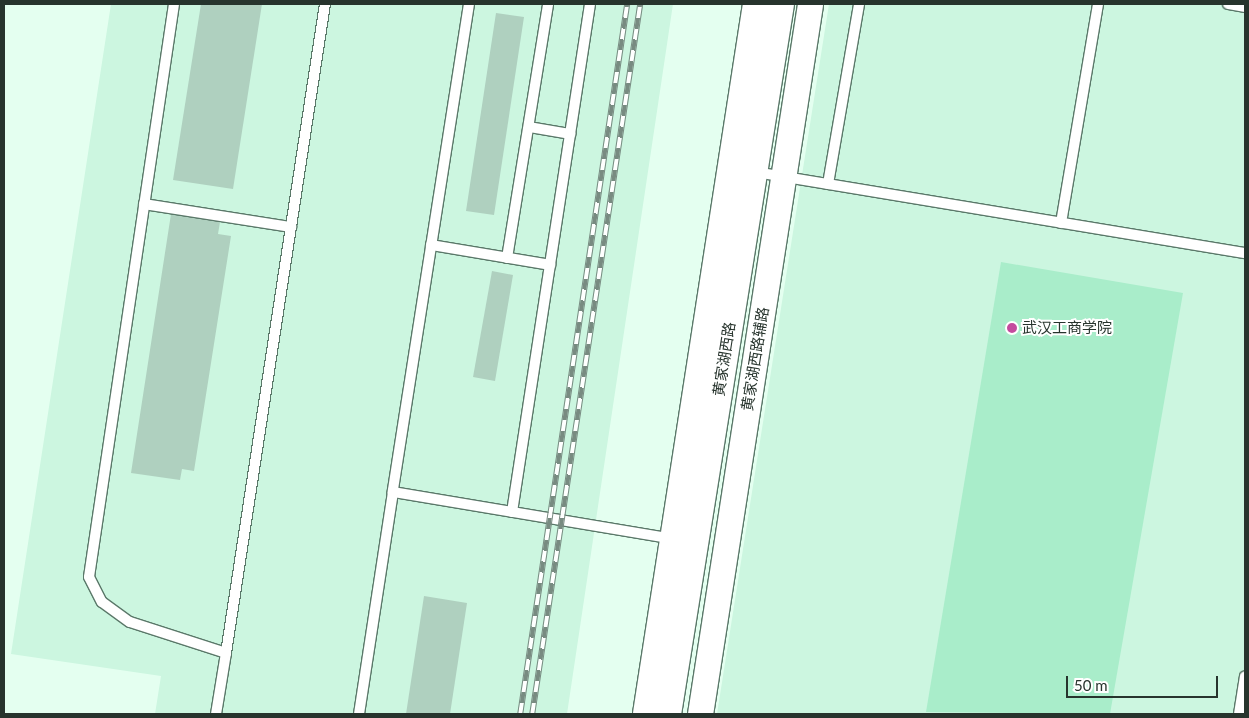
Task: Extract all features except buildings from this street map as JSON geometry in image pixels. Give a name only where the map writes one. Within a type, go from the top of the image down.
[{"type":"main road","name":"黄家湖西路","points":[[667,714],[743,170],[757,4]]},
{"type":"main road","name":"黄家湖西路","points":[[647,714],[675,539],[743,170],[780,4]]},
{"type":"street","name":"黄家湖西路辅路","points":[[700,714],[810,4]]},
{"type":"lane","points":[[174,4],[89,577],[102,602],[130,622],[226,653]]},
{"type":"lane","points":[[216,714],[325,4]]},
{"type":"lane","points":[[359,714],[469,4]]},
{"type":"lane","points":[[507,258],[548,4]]},
{"type":"lane","points":[[512,512],[590,4]]},
{"type":"lane","points":[[828,184],[859,4]]},
{"type":"lane","points":[[1061,223],[1098,4]]},
{"type":"lane","points":[[1228,4],[1245,7]]},
{"type":"lane","points":[[529,127],[570,134]]},
{"type":"lane","points":[[743,170],[1245,253]]},
{"type":"lane","points":[[144,204],[291,227]]},
{"type":"lane","points":[[431,245],[550,265]]},
{"type":"lane","points":[[393,492],[675,539]]},
{"type":"lane","points":[[1239,714],[1245,676]]},
{"type":"shaded area","points":[[111,4],[673,4],[567,714],[155,714],[161,676],[11,654]]},
{"type":"shaded area","name":"武汉工商学院","points":[[829,4],[1245,4],[1245,714],[717,714]]},
{"type":"shaded area","points":[[1001,262],[1183,293],[1110,714],[926,712]]},
{"type":"railway","points":[[520,714],[627,4]]},
{"type":"railway","points":[[532,714],[640,4]]},
{"type":"place","name":"武汉工商学院","points":[[1012,328]]}]
